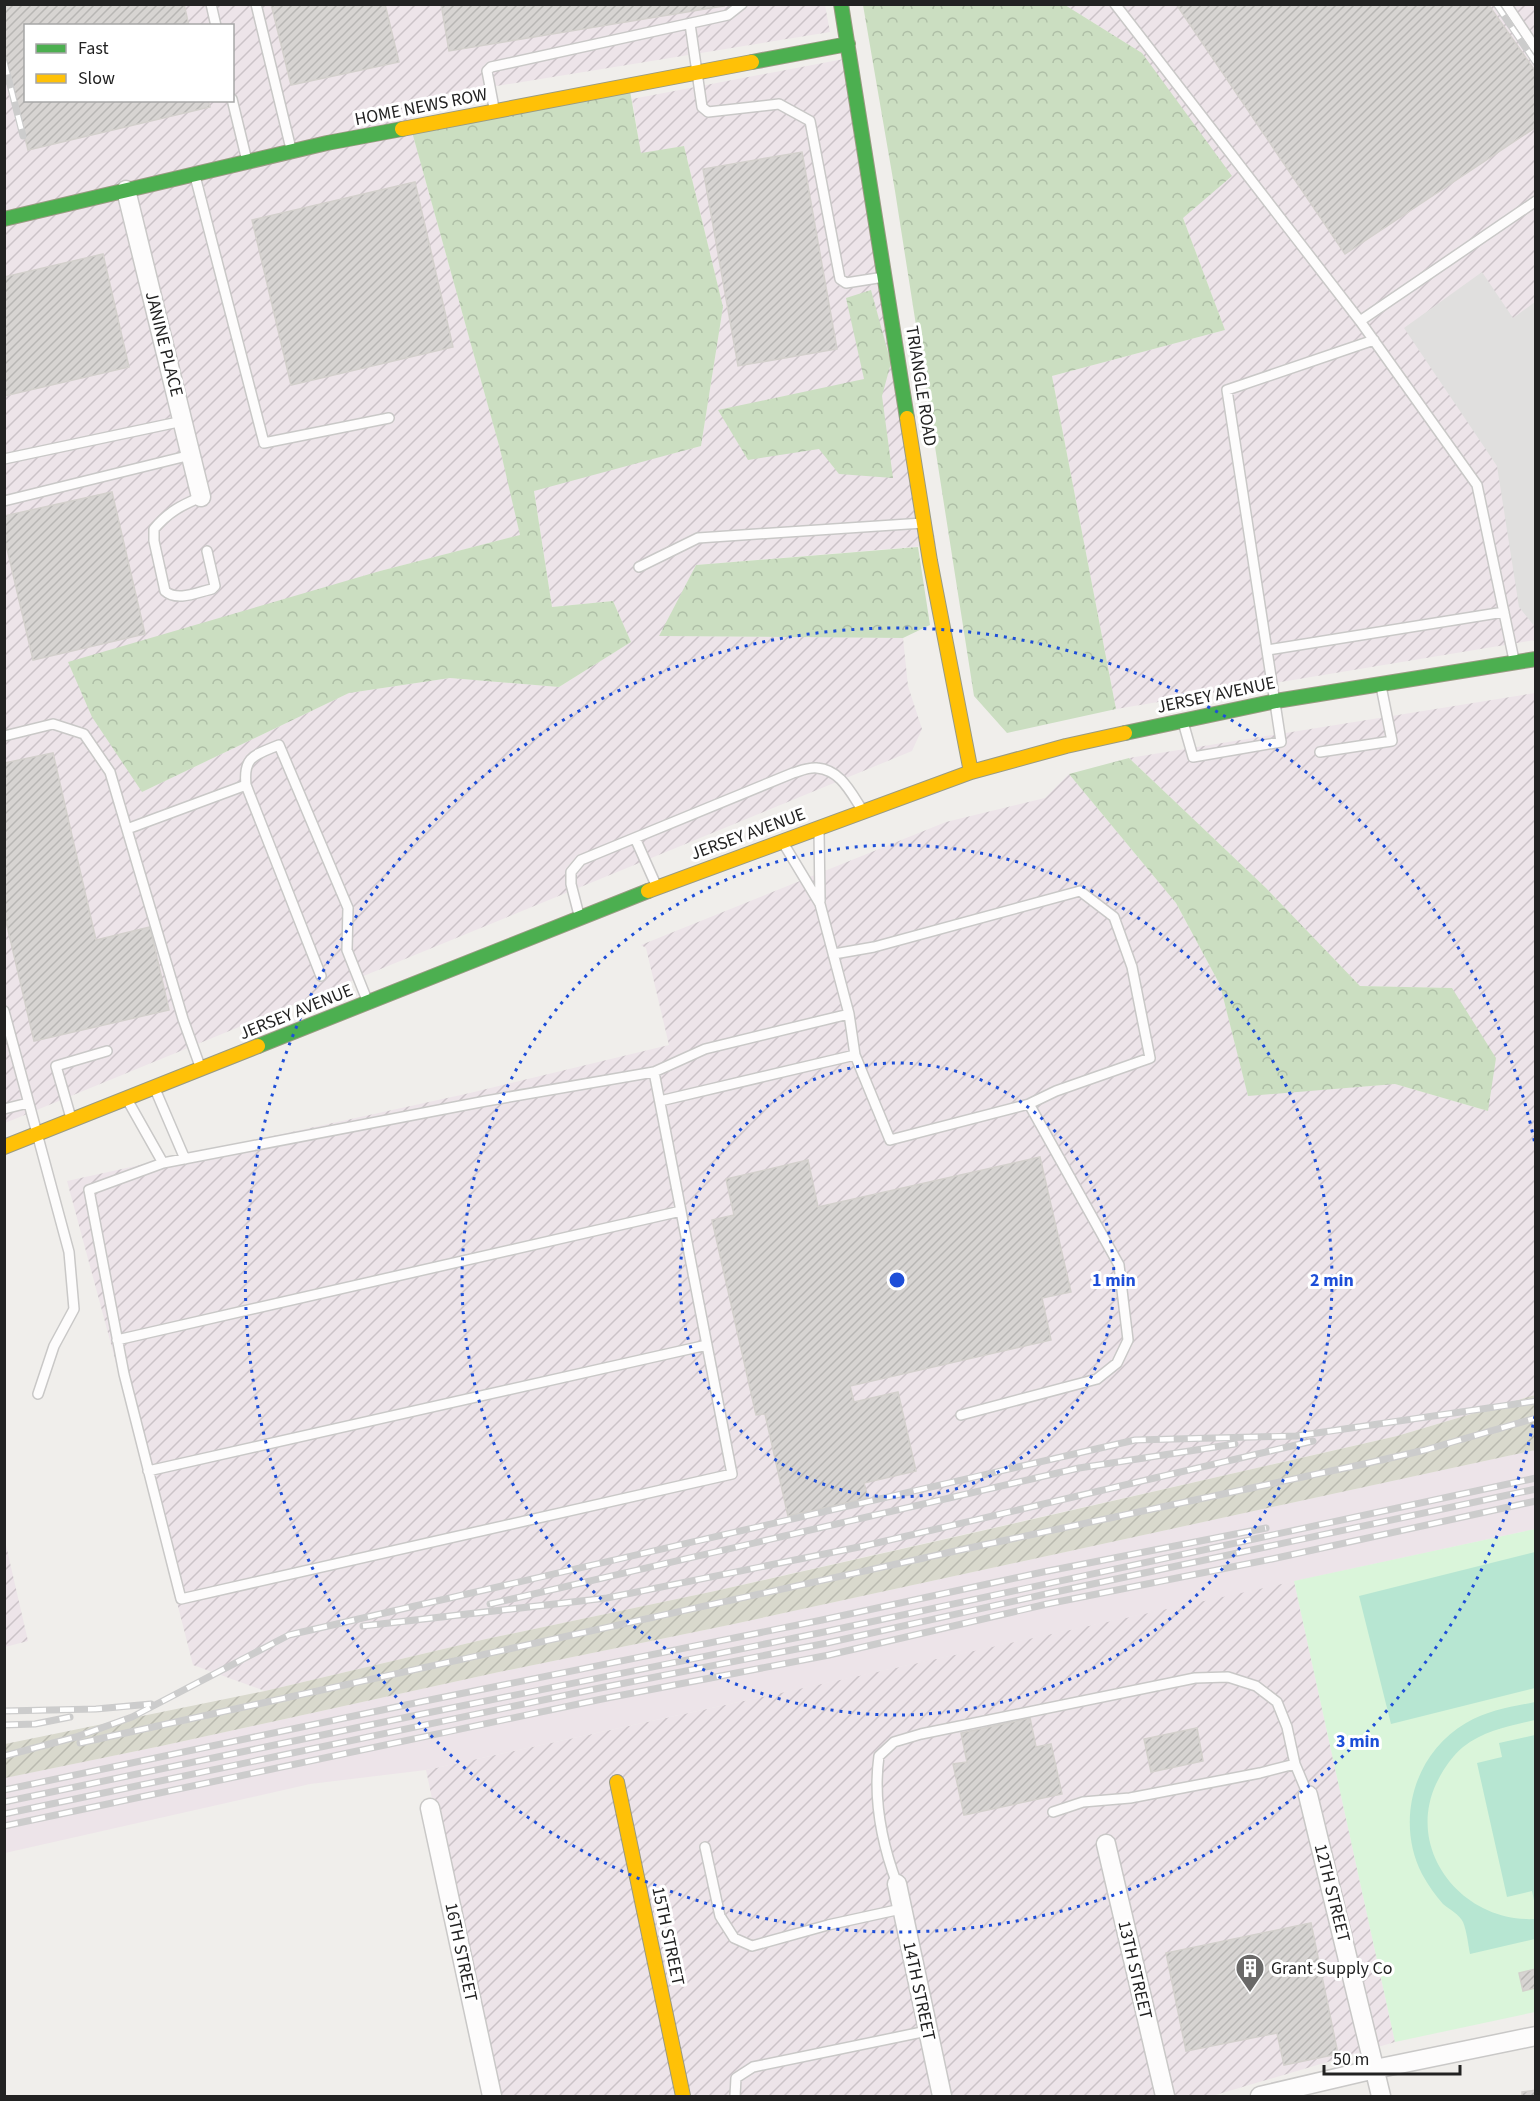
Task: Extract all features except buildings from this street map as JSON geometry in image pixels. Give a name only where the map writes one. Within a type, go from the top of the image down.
[{"type":"street","name":"TRIANGLE ROAD","points":[[841,4],[930,561],[971,772]]},
{"type":"street","name":"HOME NEWS ROW","points":[[6,216],[291,151],[848,44]]},
{"type":"street","name":"JANINE PLACE","points":[[126,190],[201,497]]},
{"type":"street","name":"JERSEY AVENUE","points":[[4,1147],[657,887],[862,810],[971,772],[1066,746],[1275,701],[1536,659]]},
{"type":"street","name":"15TH STREET","points":[[617,1782],[683,2097]]},
{"type":"street","name":"12TH STREET","points":[[1308,1795],[1381,2097]]},
{"type":"street","name":"16TH STREET","points":[[430,1808],[492,2097]]},
{"type":"street","name":"13TH STREET","points":[[1106,1844],[1165,2097]]},
{"type":"street","name":"14TH STREET","points":[[897,1884],[942,2097]]},
{"type":"street","points":[[1260,2097],[1375,2069],[1536,2036]]},
{"type":"lane","points":[[211,4],[216,24]]},
{"type":"lane","points":[[256,4],[291,151]]},
{"type":"lane","points":[[494,111],[487,78],[487,71],[491,67],[728,15],[742,4]]},
{"type":"lane","points":[[1115,4],[1360,321],[1477,485],[1515,663]]},
{"type":"lane","points":[[1506,4],[1536,49]]},
{"type":"lane","points":[[690,24],[702,107],[708,112],[779,104],[810,121],[840,279],[846,283],[885,276]]},
{"type":"lane","points":[[233,102],[247,162]]},
{"type":"lane","points":[[194,174],[264,443],[389,418]]},
{"type":"lane","points":[[1360,321],[1536,201]]},
{"type":"lane","points":[[1182,721],[1194,757],[1281,742],[1227,390],[1374,340]]},
{"type":"lane","points":[[4,459],[183,421]]},
{"type":"lane","points":[[4,501],[191,455]]},
{"type":"lane","points":[[201,497],[166,514],[154,529],[154,541],[165,591],[170,596],[177,597],[212,589],[215,586],[207,551]]},
{"type":"lane","points":[[639,567],[698,538],[925,523]]},
{"type":"lane","points":[[1268,650],[1504,612]]},
{"type":"lane","points":[[1320,752],[1392,741],[1381,684]]},
{"type":"lane","points":[[4,736],[53,724],[84,734],[110,772],[183,1019],[201,1069]]},
{"type":"lane","points":[[321,976],[246,785],[245,766],[249,759],[279,745],[348,908],[347,950],[368,1002]]},
{"type":"lane","points":[[580,918],[571,884],[572,872],[581,861],[793,773],[815,768],[833,773],[842,780],[862,810]]},
{"type":"lane","points":[[127,829],[246,785]]},
{"type":"lane","points":[[819,827],[820,904],[849,1014],[855,1055],[890,1140],[1029,1104],[1056,1090],[1150,1058],[1132,967],[1114,917],[1080,891],[873,947],[834,954]]},
{"type":"lane","points":[[636,838],[657,887]]},
{"type":"lane","points":[[782,840],[820,904]]},
{"type":"lane","points":[[4,1011],[69,1251],[74,1309],[54,1346],[38,1394]]},
{"type":"lane","points":[[654,1072],[732,1474],[181,1599],[123,1374],[89,1190],[163,1163],[486,1101],[654,1072],[705,1049],[849,1014]]},
{"type":"lane","points":[[72,1120],[56,1066],[107,1051]]},
{"type":"lane","points":[[660,1101],[855,1055]]},
{"type":"lane","points":[[155,1087],[185,1159]]},
{"type":"lane","points":[[126,1099],[163,1163]]},
{"type":"lane","points":[[4,1109],[28,1102]]},
{"type":"lane","points":[[961,1415],[1097,1379],[1117,1363],[1128,1340],[1119,1265],[1029,1104]]},
{"type":"lane","points":[[117,1340],[681,1210]]},
{"type":"lane","points":[[148,1471],[707,1344]]},
{"type":"lane","points":[[897,1884],[885,1852],[875,1781],[879,1756],[894,1742],[912,1737],[1195,1678],[1228,1677],[1256,1686],[1276,1702],[1287,1727],[1295,1764],[1308,1795]]},
{"type":"lane","points":[[1053,1812],[1083,1802],[1130,1798],[1295,1764]]},
{"type":"lane","points":[[705,1847],[720,1916],[734,1938],[752,1946],[828,1925],[902,1909]]},
{"type":"lane","points":[[735,2097],[736,2078],[753,2067],[927,2031]]},
{"type":"shaded area","points":[[5,5],[825,5],[830,32],[410,100],[412,132],[500,449],[521,535],[380,571],[142,792],[349,693],[450,678],[559,687],[631,642],[613,601],[552,607],[534,490],[701,446],[723,307],[684,146],[641,154],[632,99],[844,59],[936,545],[696,565],[660,636],[903,638],[908,686],[922,729],[912,751],[5,1123]]},
{"type":"shaded area","points":[[1065,5],[1535,5],[1535,640],[1116,709],[1052,376],[1225,330],[1183,218],[1142,53]]},
{"type":"shaded area","points":[[1482,272],[1513,318],[1535,302],[1535,627],[1519,607],[1497,466],[1404,328]]},
{"type":"shaded area","points":[[1535,693],[1535,1395],[1397,1436],[715,1591],[486,1639],[265,1691],[193,1665],[67,1181],[470,1093],[669,1045],[646,948],[641,945],[946,822],[1045,798],[1069,774],[1176,903],[1220,985],[1248,1095],[1395,1084],[1488,1111],[1452,988],[1360,986],[1266,888],[1129,758]]},
{"type":"shaded area","points":[[1535,1395],[1535,1450],[729,1625],[5,1778],[5,1744],[265,1691],[486,1639],[946,1539],[1397,1436]]},
{"type":"shaded area","points":[[1535,1450],[1535,1529],[426,1770],[310,1784],[5,1853],[4,1778],[729,1625]]},
{"type":"shaded area","points":[[5,1541],[28,1641],[4,1647]]},
{"type":"shaded area","points":[[1294,1581],[1395,2042],[1212,2096],[495,2096],[426,1770]]},
{"type":"green space","points":[[863,5],[1065,5],[1142,53],[1232,176],[1183,218],[1225,330],[1052,376],[1116,709],[1007,733],[974,696],[895,191]]},
{"type":"green space","points":[[630,91],[641,153],[684,146],[723,307],[701,446],[534,491],[552,607],[613,601],[631,642],[559,687],[450,678],[349,693],[142,792],[92,717],[68,662],[380,571],[520,535],[500,449],[412,132]]},
{"type":"green space","points":[[871,290],[891,363],[882,396],[893,478],[839,474],[819,449],[748,460],[718,410],[864,379],[846,298]]},
{"type":"green space","points":[[918,547],[930,625],[903,638],[659,636],[696,565]]},
{"type":"green space","points":[[1129,758],[1266,888],[1360,986],[1452,988],[1496,1058],[1488,1111],[1395,1084],[1248,1096],[1220,985],[1176,903],[1069,774]]},
{"type":"green space","points":[[1535,1529],[1535,2012],[1395,2042],[1294,1581]]},
{"type":"green space","points":[[1535,1552],[1535,1688],[1391,1724],[1359,1596]]},
{"type":"green space","points":[[1535,1702],[1535,1720],[1489,1733],[1471,1741],[1459,1751],[1436,1784],[1428,1809],[1428,1834],[1435,1858],[1447,1878],[1464,1896],[1485,1909],[1509,1917],[1535,1919],[1535,1939],[1470,1954],[1462,1919],[1443,1904],[1432,1890],[1414,1854],[1410,1832],[1410,1811],[1414,1790],[1433,1752],[1448,1736],[1466,1723],[1483,1715]]},
{"type":"green space","points":[[1535,1735],[1535,1905],[1532,1891],[1507,1897],[1477,1763],[1502,1757],[1499,1743]]},
{"type":"railway","points":[[1496,4],[1536,63]]},
{"type":"railway","points":[[4,61],[23,136]]},
{"type":"railway","points":[[4,1756],[76,1737],[132,1717],[289,1635],[1135,1440],[1296,1436],[1536,1401]]},
{"type":"railway","points":[[80,1743],[1364,1464],[1425,1450],[1536,1418]]},
{"type":"railway","points":[[363,1626],[607,1598],[864,1546],[1313,1441]]},
{"type":"railway","points":[[490,1604],[1079,1468],[1235,1444]]},
{"type":"railway","points":[[4,1802],[824,1632],[1536,1478]]},
{"type":"railway","points":[[4,1814],[600,1688],[827,1643],[1536,1489]]},
{"type":"railway","points":[[4,1826],[602,1699],[829,1655],[1047,1604],[1272,1559],[1536,1501]]},
{"type":"railway","points":[[4,1790],[1043,1572],[1266,1528]]},
{"type":"railway","points":[[4,1711],[96,1709],[151,1704]]},
{"type":"railway","points":[[4,1725],[35,1724],[70,1717]]},
{"type":"traffic: fast","points":[[841,4],[907,418]]},
{"type":"traffic: fast","points":[[752,62],[848,44]]},
{"type":"traffic: fast","points":[[4,219],[327,143],[402,129]]},
{"type":"traffic: fast","points":[[1125,733],[1276,701],[1536,659]]},
{"type":"traffic: fast","points":[[258,1046],[648,891]]},
{"type":"traffic: slow","points":[[402,129],[752,62]]},
{"type":"traffic: slow","points":[[907,418],[930,561],[971,772]]},
{"type":"traffic: slow","points":[[648,891],[971,772],[1066,746],[1125,733]]},
{"type":"traffic: slow","points":[[4,1147],[258,1046]]},
{"type":"traffic: slow","points":[[617,1782],[683,2096]]},
{"type":"place","name":"Grant Supply Co","points":[[1250,1994]]}]
